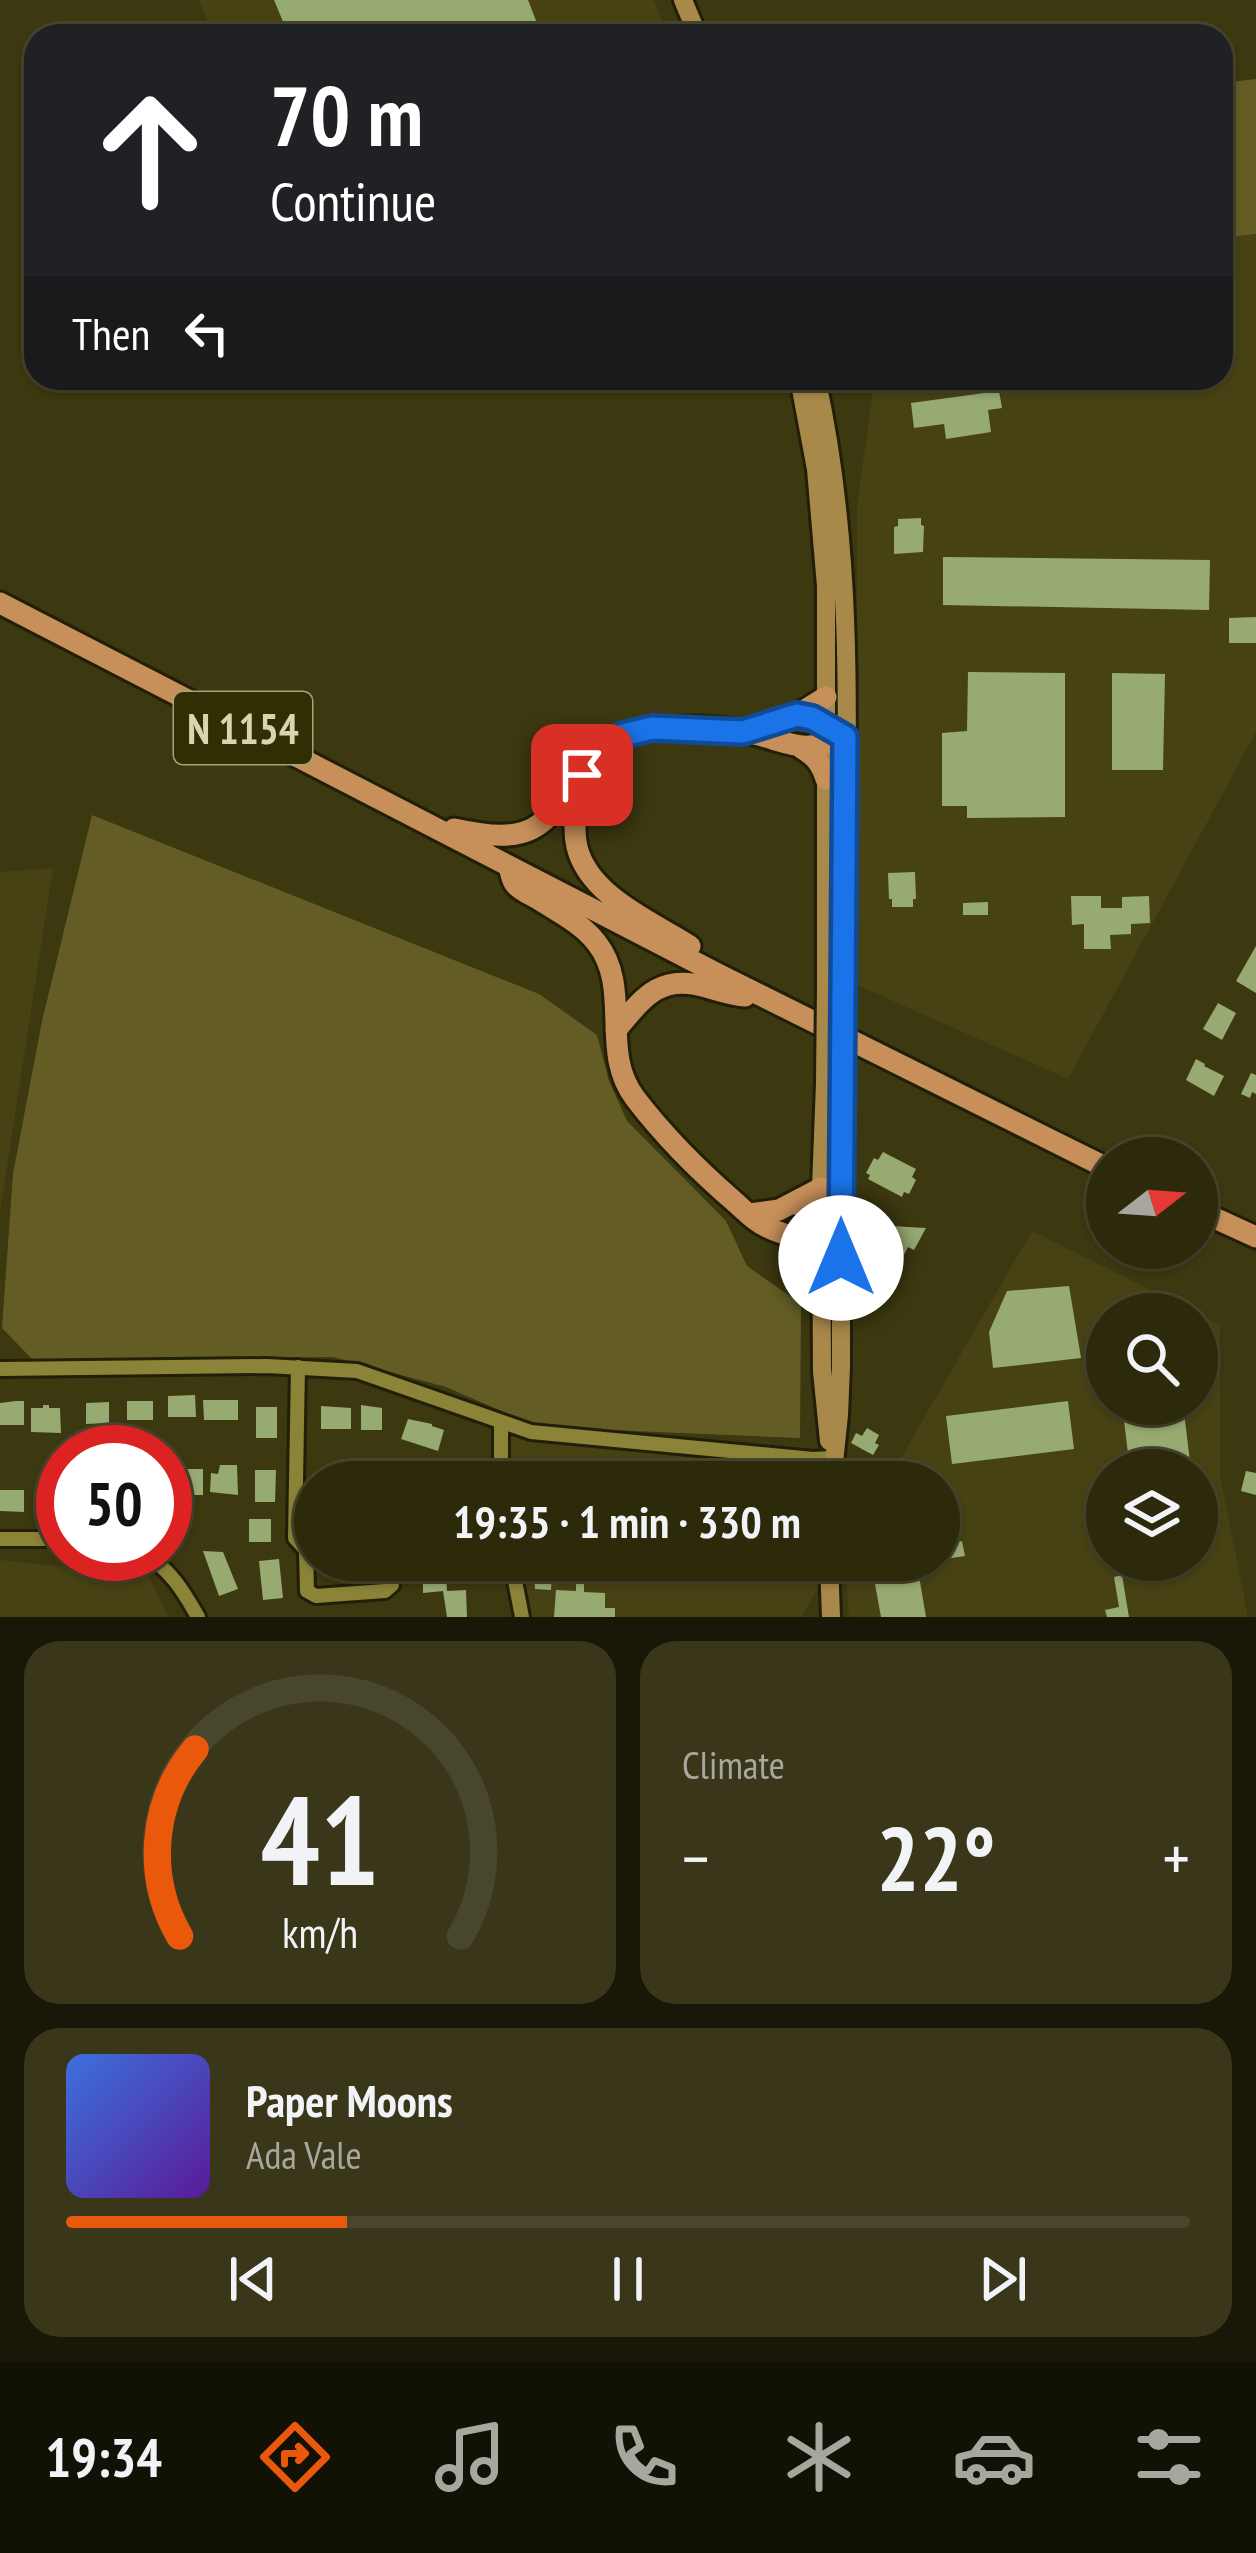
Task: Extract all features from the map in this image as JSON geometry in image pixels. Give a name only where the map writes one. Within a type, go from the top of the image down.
[{"type":"main road","points":[[801,390],[822,528],[826,697],[832,736],[834,990],[828,1224],[839,1415],[832,1458]]},
{"type":"main road","points":[[818,390],[838,516],[844,615],[826,779],[834,990]]},
{"type":"main road","name":"N 1154","points":[[0,603],[720,975],[1086,1158]]},
{"type":"main road","points":[[743,732],[797,715],[826,697]]},
{"type":"main road","points":[[797,715],[812,718],[832,736]]},
{"type":"main road","points":[[430,825],[498,838],[536,828],[549,818],[604,745],[652,728],[743,732],[800,748],[821,764],[826,779]]},
{"type":"main road","points":[[800,748],[832,736]]},
{"type":"main road","points":[[582,775],[575,830],[591,877],[611,896],[696,950],[720,975]]},
{"type":"main road","points":[[509,866],[515,885],[573,921],[607,956],[614,976],[618,1062],[633,1096],[713,1183],[763,1226],[798,1236],[810,1245],[821,1265]]},
{"type":"main road","points":[[616,1030],[646,994],[664,985],[680,982],[730,995],[767,998]]},
{"type":"main road","points":[[832,1458],[823,1392],[821,1265],[828,1224],[821,1188],[833,1085]]},
{"type":"main road","points":[[749,1214],[779,1210],[821,1188]]},
{"type":"main road","points":[[795,1204],[828,1224]]},
{"type":"main road","points":[[1218,1220],[1256,1237]]},
{"type":"main road","points":[[798,1236],[828,1224]]},
{"type":"main road","points":[[830,1581],[831,1617]]},
{"type":"street","points":[[0,1369],[298,1367],[357,1371],[531,1432],[832,1458]]},
{"type":"street","points":[[296,1461],[298,1367]]},
{"type":"street","points":[[501,1424],[501,1461]]},
{"type":"street","points":[[0,1539],[36,1540]]},
{"type":"street","points":[[175,1581],[198,1617]]},
{"type":"street","points":[[308,1581],[307,1592],[316,1596],[385,1592],[392,1581]]},
{"type":"street","points":[[515,1581],[522,1617]]},
{"type":"shaded area","points":[[199,0],[654,0],[663,24],[208,24]]},
{"type":"shaded area","points":[[1256,79],[1256,234],[1233,237],[1233,82]]},
{"type":"shaded area","points":[[1256,234],[1256,732],[1068,1079],[857,985],[857,505],[873,390],[1233,390],[1233,237]]},
{"type":"shaded area","points":[[92,815],[539,994],[597,1035],[609,1081],[627,1121],[726,1221],[747,1266],[801,1304],[800,1438],[538,1427],[446,1387],[333,1357],[33,1360],[2,1328],[13,1174],[42,1021]]},
{"type":"shaded area","points":[[53,868],[0,1212],[0,872]]},
{"type":"shaded area","points":[[1032,1231],[1086,1258],[1086,1269],[1108,1269],[1156,1293],[1086,1293],[1086,1425],[1218,1425],[1220,1325],[1220,1475],[1248,1617],[849,1617],[846,1581],[960,1581],[960,1461],[899,1461]]},
{"type":"shaded area","points":[[494,1424],[808,1461],[498,1461]]},
{"type":"shaded area","points":[[0,1560],[36,1564],[36,1581],[151,1581],[168,1617],[0,1617]]},
{"type":"shaded area","points":[[512,1581],[822,1581],[801,1617],[516,1617]]},
{"type":"building","points":[[274,0],[528,0],[537,24],[284,24]]},
{"type":"building","points":[[999,391],[1002,408],[988,410],[991,432],[946,439],[944,424],[914,428],[911,403]]},
{"type":"building","points":[[921,518],[923,552],[894,554],[898,519]]},
{"type":"building","points":[[943,557],[1210,560],[1209,610],[943,605]]},
{"type":"building","points":[[1256,617],[1256,643],[1229,643],[1229,618]]},
{"type":"building","points":[[968,672],[1065,673],[1065,817],[967,818],[967,806],[942,806],[942,733],[967,731]]},
{"type":"building","points":[[1112,673],[1165,674],[1163,770],[1112,770]]},
{"type":"building","points":[[915,872],[913,907],[892,907],[888,873]]},
{"type":"building","points":[[1071,896],[1101,896],[1101,908],[1122,908],[1122,897],[1149,896],[1150,923],[1131,924],[1131,934],[1110,935],[1111,949],[1084,949],[1084,924],[1072,925]]},
{"type":"building","points":[[988,902],[988,915],[963,915],[963,903]]},
{"type":"building","points":[[1256,946],[1256,993],[1236,981]]},
{"type":"building","points":[[1218,1003],[1236,1013],[1222,1040],[1203,1029]]},
{"type":"building","points":[[1196,1059],[1224,1076],[1214,1096],[1186,1080]]},
{"type":"building","points":[[1251,1073],[1256,1075],[1256,1094],[1252,1092],[1250,1098],[1241,1094]]},
{"type":"building","points":[[883,1152],[916,1169],[909,1194],[904,1192],[902,1197],[868,1179],[874,1158],[878,1160]]},
{"type":"building","points":[[891,1226],[926,1228],[914,1250],[908,1247],[892,1278],[879,1290],[867,1293],[867,1275],[862,1269],[871,1267]]},
{"type":"building","points":[[1069,1286],[1081,1358],[993,1368],[989,1332],[1007,1291]]},
{"type":"building","points":[[195,1395],[196,1417],[168,1417],[168,1396]]},
{"type":"building","points":[[203,1400],[238,1400],[238,1420],[204,1420]]},
{"type":"building","points":[[24,1401],[24,1425],[0,1425],[0,1403]]},
{"type":"building","points":[[127,1401],[153,1401],[153,1420],[127,1420]]},
{"type":"building","points":[[1068,1401],[1074,1449],[952,1461],[946,1416]]},
{"type":"building","points":[[109,1402],[109,1423],[86,1424],[86,1403]]},
{"type":"building","points":[[361,1405],[382,1408],[382,1430],[361,1430]]},
{"type":"building","points":[[321,1406],[351,1408],[351,1429],[321,1429]]},
{"type":"building","points":[[256,1407],[277,1407],[277,1438],[256,1438]]},
{"type":"building","points":[[31,1408],[60,1408],[61,1425],[36,1425],[36,1432],[31,1432]]},
{"type":"building","points":[[408,1419],[444,1430],[438,1451],[401,1439]]},
{"type":"building","points":[[1125,1425],[1186,1425],[1188,1449],[1127,1449]]},
{"type":"building","points":[[867,1428],[879,1435],[873,1455],[851,1443],[856,1433],[862,1436]]},
{"type":"building","points":[[220,1465],[237,1465],[238,1495],[210,1492],[211,1473],[218,1474]]},
{"type":"building","points":[[192,1469],[203,1469],[203,1495],[192,1495]]},
{"type":"building","points":[[255,1470],[276,1470],[275,1502],[255,1502]]},
{"type":"building","points":[[1246,1471],[1256,1473],[1256,1495],[1241,1491]]},
{"type":"building","points":[[0,1490],[24,1490],[24,1512],[0,1511]]},
{"type":"building","points":[[249,1519],[271,1519],[271,1542],[249,1542]]},
{"type":"building","points":[[203,1551],[223,1552],[238,1589],[219,1596]]},
{"type":"building","points":[[279,1559],[283,1598],[263,1600],[259,1561]]},
{"type":"building","points":[[423,1581],[446,1581],[447,1591],[466,1590],[467,1617],[447,1617],[443,1591],[423,1593]]},
{"type":"building","points":[[534,1581],[552,1581],[551,1590],[535,1589]]},
{"type":"building","points":[[576,1581],[584,1581],[584,1592],[605,1593],[605,1608],[615,1608],[615,1617],[554,1617],[556,1590],[576,1591]]},
{"type":"building","points":[[874,1581],[920,1581],[926,1617],[881,1617]]},
{"type":"building","points":[[1115,1581],[1123,1581],[1129,1617],[1107,1617],[1105,1610],[1119,1607]]},
{"type":"route","points":[[582,775],[604,745],[652,728],[743,732],[797,715],[845,737],[841,1258]]}]
